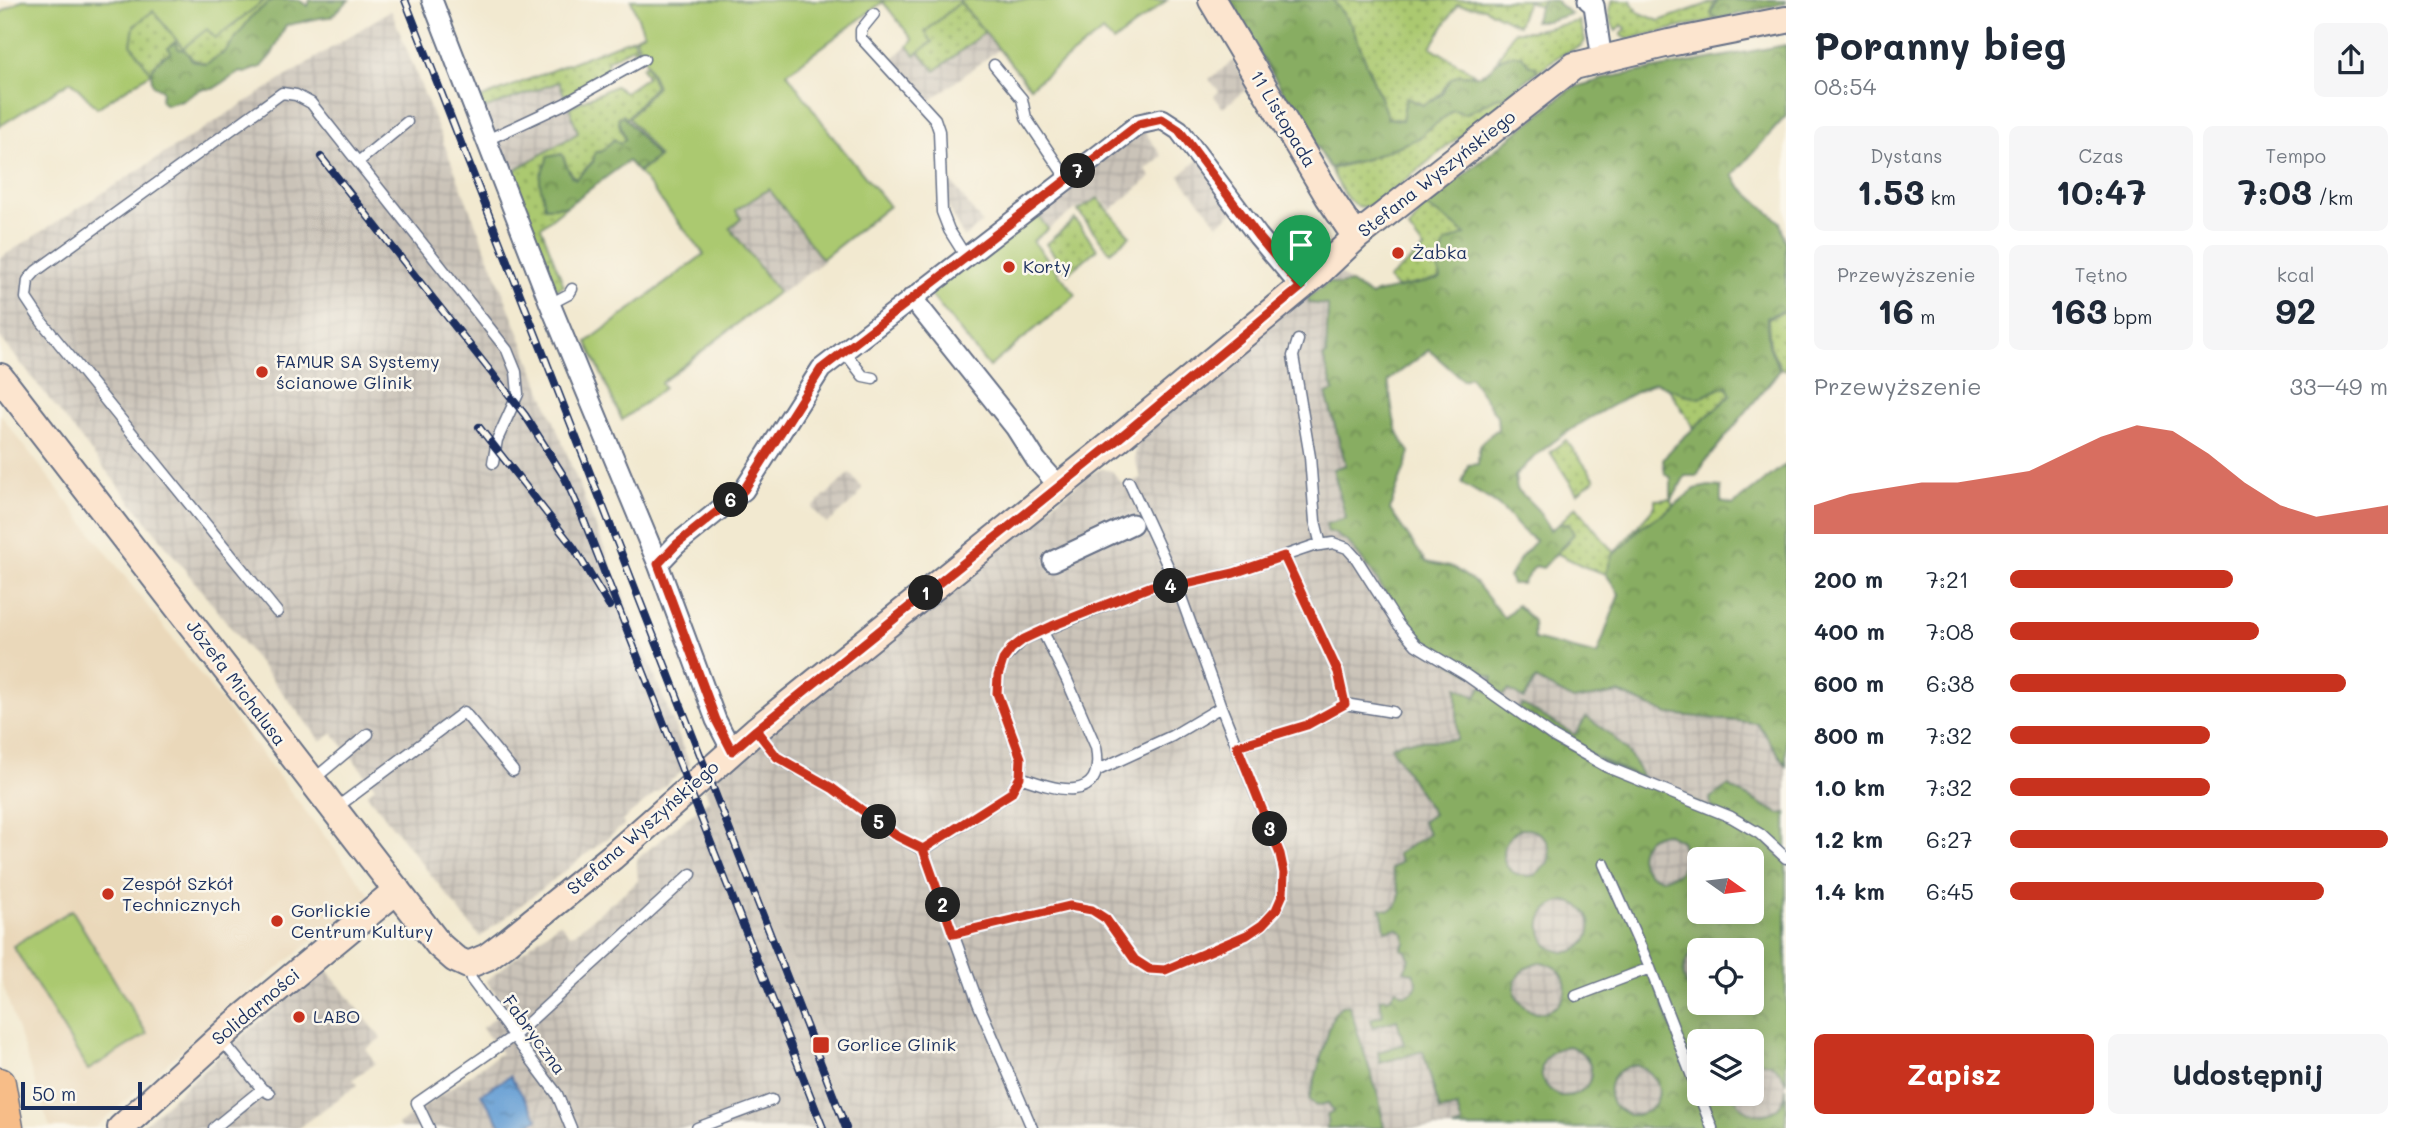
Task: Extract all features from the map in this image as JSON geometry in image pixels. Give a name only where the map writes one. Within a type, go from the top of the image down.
[{"type":"main road","points":[[0,1083],[8,1128]]},
{"type":"street","points":[[432,0],[550,304],[658,564],[716,720],[732,751]]},
{"type":"street","name":"11 Listopada","points":[[1212,0],[1329,197],[1356,237]]},
{"type":"street","points":[[1594,2],[1602,60]]},
{"type":"street","name":"Stefana Wyszyńskiego","points":[[477,961],[612,857],[756,730],[1059,486],[1301,287],[1356,237],[1574,66],[1669,43],[1786,20]]},
{"type":"street","points":[[658,564],[677,544],[744,490],[821,369],[1139,124],[1162,119],[1179,130],[1258,236],[1301,287]]},
{"type":"street","points":[[912,298],[1015,427],[1036,460],[1059,486]]},
{"type":"street","name":"Józefa Michalusa","points":[[0,377],[439,945],[455,959],[477,961]]},
{"type":"street","points":[[1053,561],[1139,521]]},
{"type":"street","name":"Solidarności","points":[[121,1128],[220,1037],[397,890]]},
{"type":"lane","points":[[874,14],[861,30],[861,38],[935,119],[939,131],[942,212],[949,230],[966,257]]},
{"type":"lane","points":[[487,141],[564,104],[644,59]]},
{"type":"lane","points":[[995,65],[1022,99],[1026,118],[1067,179]]},
{"type":"lane","points":[[277,612],[42,322],[26,298],[28,280],[36,271],[282,93],[296,95],[311,103],[507,351],[516,372],[518,394],[497,440],[493,463]]},
{"type":"lane","points":[[358,162],[407,122]]},
{"type":"lane","points":[[550,304],[569,294],[572,289]]},
{"type":"lane","points":[[1298,340],[1293,356],[1310,457],[1315,521],[1321,545]]},
{"type":"lane","points":[[844,351],[863,376],[873,378]]},
{"type":"lane","points":[[953,934],[1070,906],[1092,910],[1106,919],[1135,960],[1149,969],[1165,970],[1247,935],[1262,925],[1276,910],[1283,894],[1284,873],[1280,854],[1221,707],[1177,586],[1139,521],[1129,482]]},
{"type":"lane","points":[[923,849],[1011,793],[1020,777],[1021,758],[997,693],[1003,660],[1011,649],[1024,639],[1152,586],[1177,586],[1234,573],[1334,543],[1347,548],[1356,558],[1398,624],[1416,646],[1466,675],[1554,737],[1607,767],[1731,817],[1760,834],[1786,858]]},
{"type":"lane","points":[[1284,556],[1338,672],[1345,704]]},
{"type":"lane","points":[[1020,777],[1051,788],[1085,788],[1094,777],[1098,758],[1068,680],[1042,631]]},
{"type":"lane","points":[[1237,746],[1307,725],[1345,704],[1393,712]]},
{"type":"lane","points":[[1096,771],[1172,736],[1221,707]]},
{"type":"lane","points":[[333,810],[464,712],[513,771]]},
{"type":"lane","points":[[756,730],[777,757],[832,788],[897,836],[923,849],[978,1003],[1032,1128]]},
{"type":"lane","points":[[311,781],[368,734]]},
{"type":"lane","points":[[1604,864],[1650,968],[1712,1128]]},
{"type":"lane","points":[[429,1128],[417,1103],[515,1035],[691,874]]},
{"type":"lane","name":"Fabryczna","points":[[477,961],[471,979],[558,1094],[571,1128]]},
{"type":"lane","points":[[1576,996],[1650,968]]},
{"type":"lane","points":[[214,1128],[265,1091],[220,1037]]},
{"type":"lane","points":[[697,1128],[709,1126],[772,1100]]},
{"type":"shaded area","points":[[391,10],[690,765],[622,821],[624,825],[480,937],[367,794],[375,787],[333,733],[321,741],[0,337],[0,258]]},
{"type":"shaded area","points":[[985,32],[999,49],[926,104],[890,60],[908,46],[915,55],[919,52],[935,71]]},
{"type":"shaded area","points":[[1233,61],[1248,88],[1223,108],[1214,96],[1219,91],[1209,79]]},
{"type":"shaded area","points":[[559,82],[579,133],[506,175],[481,110]]},
{"type":"shaded area","points":[[1139,124],[1162,156],[1146,169],[1151,177],[1111,210],[1099,196],[1086,207],[1084,205],[1076,209],[1048,229],[1036,213]]},
{"type":"shaded area","points":[[1200,158],[1237,209],[1218,224],[1179,176]]},
{"type":"shaded area","points":[[951,181],[982,223],[964,238],[946,197],[944,187]]},
{"type":"shaded area","points":[[769,188],[824,261],[780,294],[730,228],[741,219],[735,210]]},
{"type":"shaded area","points":[[1339,273],[1351,283],[1349,372],[1373,508],[1443,614],[1668,714],[1757,723],[1786,765],[1786,1128],[858,1128],[719,772],[1091,473],[1102,469],[1112,471],[1123,485],[1141,478],[1135,460],[1136,435],[1316,286],[1320,289]]},
{"type":"shaded area","points":[[0,414],[370,895],[236,1002],[95,1128],[50,1128],[0,976]]},
{"type":"shaded area","points":[[850,473],[862,488],[858,497],[827,524],[812,508]]},
{"type":"shaded area","points":[[719,773],[858,1128],[839,1128],[705,789]]},
{"type":"shaded area","points":[[709,800],[839,1128],[401,1128],[398,1125],[501,1053],[482,1028],[507,1008],[486,981],[560,922],[569,935],[575,933],[638,881],[637,859]]},
{"type":"shaded area","points":[[325,968],[381,1038],[366,1049],[375,1063],[353,1079],[357,1085],[298,1128],[140,1128],[229,1047]]},
{"type":"green space","points":[[22,0],[265,0],[215,38],[207,29],[183,48],[153,11],[134,26],[131,44],[151,73],[97,108],[71,81],[0,126],[0,13]]},
{"type":"green space","points":[[265,0],[272,0],[253,15],[225,52],[206,64],[192,59],[189,54],[171,52],[162,56],[151,73],[131,45],[134,26],[153,10],[208,29],[216,38]]},
{"type":"green space","points":[[272,0],[299,0],[308,6],[310,0],[349,0],[331,17],[286,25],[272,54],[261,67],[245,73],[240,72],[213,89],[201,89],[185,99],[166,105],[161,101],[162,90],[153,85],[151,73],[158,61],[171,52],[168,48],[175,42],[192,60],[206,64],[225,52],[253,15]]},
{"type":"green space","points":[[631,0],[1167,0],[1113,42],[1103,31],[1030,87],[960,2],[925,32],[932,42],[915,55],[908,46],[913,40],[883,2],[787,73],[836,141],[889,206],[822,259],[769,189],[736,210],[741,219],[730,228],[778,292],[661,383],[664,388],[622,420],[587,342],[704,254],[639,173],[659,157],[629,118],[657,86],[635,37],[644,33]]},
{"type":"green space","points":[[1227,0],[1333,0],[1352,26],[1388,118],[1402,120],[1406,97],[1423,105],[1442,93],[1454,77],[1486,73],[1504,57],[1522,55],[1528,64],[1536,67],[1537,72],[1506,96],[1496,98],[1465,114],[1453,110],[1419,138],[1367,159],[1330,168]]},
{"type":"green space","points":[[1333,0],[1543,0],[1540,6],[1527,1],[1518,25],[1484,8],[1457,5],[1431,47],[1476,75],[1461,75],[1444,88],[1442,93],[1402,120],[1387,118],[1352,26]]},
{"type":"green space","points":[[1543,0],[1555,1],[1571,14],[1547,21],[1534,21]]},
{"type":"green space","points":[[1613,0],[1630,0],[1638,12],[1659,21],[1716,1],[1711,14],[1718,19],[1627,39],[1621,35],[1626,28],[1622,25],[1616,31],[1611,20],[1609,12]]},
{"type":"green space","points":[[1718,0],[1786,0],[1786,3],[1718,19],[1711,14]]},
{"type":"green space","points":[[960,2],[985,32],[935,71],[919,52],[932,42],[925,32]]},
{"type":"green space","points":[[1580,21],[1585,41],[1581,46],[1559,56],[1537,72],[1526,59],[1498,59],[1514,31],[1531,31]]},
{"type":"green space","points":[[633,38],[640,55],[637,55],[633,47],[608,60],[605,76],[565,97],[559,82],[481,110],[477,100]]},
{"type":"green space","points":[[1786,45],[1786,116],[1733,175],[1740,186],[1780,222],[1786,244],[1786,310],[1767,317],[1769,346],[1780,370],[1705,462],[1697,476],[1685,476],[1671,502],[1671,478],[1665,474],[1663,460],[1672,448],[1731,395],[1726,386],[1699,398],[1655,382],[1581,423],[1530,461],[1515,476],[1517,489],[1538,510],[1550,530],[1559,524],[1569,524],[1574,534],[1543,568],[1535,566],[1522,584],[1512,584],[1509,577],[1521,557],[1536,541],[1500,507],[1462,483],[1468,465],[1478,464],[1482,443],[1498,429],[1497,416],[1470,377],[1463,380],[1429,350],[1388,381],[1396,427],[1410,452],[1390,510],[1426,562],[1454,568],[1477,584],[1504,618],[1517,605],[1533,621],[1534,639],[1597,655],[1619,594],[1606,574],[1612,555],[1626,544],[1640,527],[1663,514],[1695,489],[1721,487],[1721,502],[1733,505],[1786,464],[1786,765],[1757,723],[1668,714],[1619,693],[1573,700],[1536,679],[1524,699],[1509,690],[1503,695],[1491,686],[1493,677],[1475,669],[1470,674],[1416,642],[1372,572],[1348,542],[1328,533],[1326,524],[1346,518],[1333,469],[1346,465],[1326,394],[1334,391],[1323,357],[1326,356],[1328,305],[1309,303],[1308,297],[1329,282],[1340,285],[1351,283],[1371,296],[1440,279],[1438,267],[1445,243],[1465,234],[1425,206],[1572,88],[1611,77]]},
{"type":"green space","points":[[646,64],[655,86],[626,119],[623,115],[619,124],[625,139],[620,144],[614,139],[576,179],[566,166],[547,164],[544,169],[541,184],[545,207],[567,206],[541,227],[564,286],[553,291],[506,175],[578,133],[569,107],[615,86],[625,92],[647,77],[642,67]]},
{"type":"green space","points":[[1496,98],[1507,98],[1377,203],[1368,206],[1353,204],[1331,169],[1367,159],[1419,138],[1453,109],[1465,114]]},
{"type":"green space","points":[[623,115],[657,157],[638,172],[628,161],[567,206],[545,207],[540,178],[547,157],[562,154],[571,176],[576,179],[593,162],[595,152],[601,152],[614,139],[620,144],[625,139],[618,118]]},
{"type":"green space","points":[[1098,198],[1130,236],[1110,252],[1078,211]]},
{"type":"green space","points":[[1425,206],[1465,234],[1440,279],[1396,288],[1388,279],[1424,249],[1409,229]]},
{"type":"green space","name":"Korty","points":[[1036,213],[1048,229],[1033,241],[1076,295],[989,367],[930,294]]},
{"type":"green space","points":[[1075,219],[1097,249],[1068,273],[1046,244]]},
{"type":"green space","points":[[1786,311],[1786,370],[1781,369],[1770,346],[1768,318]]},
{"type":"green space","points":[[1726,385],[1731,395],[1694,428],[1668,387],[1680,393]]},
{"type":"green space","points":[[1566,440],[1595,479],[1577,493],[1550,452]]},
{"type":"green space","points":[[1671,499],[1673,505],[1640,527],[1626,544],[1612,555],[1606,574],[1556,553],[1569,542],[1569,524],[1559,524],[1576,506],[1614,553],[1655,506],[1655,500]]},
{"type":"green space","points":[[1481,686],[1553,738],[1731,818],[1759,835],[1786,862],[1786,1083],[1781,1072],[1764,1062],[1764,1029],[1687,1029],[1687,1062],[1649,969],[1687,1068],[1687,1106],[1702,1106],[1710,1128],[1453,1128],[1462,1125],[1457,1107],[1440,1111],[1423,1051],[1380,1063],[1378,1052],[1404,1044],[1397,1020],[1373,1027],[1371,1019],[1383,1015],[1379,999],[1390,998],[1396,989],[1402,994],[1411,993],[1417,981],[1413,973],[1404,971],[1410,959],[1406,951],[1401,949],[1405,943],[1404,934],[1397,928],[1385,931],[1381,908],[1389,910],[1397,905],[1400,894],[1391,869],[1401,862],[1397,854],[1429,834],[1422,822],[1433,814],[1391,747],[1403,741],[1457,740],[1457,687],[1476,697]],"holes":[[[1521,829],[1540,834],[1548,843],[1548,863],[1535,875],[1515,873],[1508,867],[1503,852],[1511,836]],[[1666,833],[1681,841],[1686,857],[1679,873],[1662,879],[1645,869],[1641,862],[1642,847],[1655,836]],[[1565,901],[1580,906],[1588,915],[1588,936],[1582,945],[1573,951],[1561,951],[1547,945],[1543,938],[1542,917],[1557,904]],[[1540,962],[1551,966],[1560,972],[1564,980],[1566,988],[1563,997],[1549,1010],[1537,1013],[1527,1009],[1516,995],[1517,979],[1529,966]],[[1569,1046],[1580,1051],[1590,1067],[1588,1084],[1573,1095],[1561,1096],[1551,1091],[1542,1076],[1544,1060],[1558,1049]],[[1636,1065],[1647,1070],[1658,1086],[1656,1103],[1641,1114],[1629,1115],[1614,1106],[1611,1098],[1610,1085],[1613,1079],[1628,1067]]]},
{"type":"green space","points":[[1522,704],[1575,735],[1586,717],[1619,743],[1632,758],[1643,778],[1608,765],[1519,709]]},
{"type":"green space","points":[[1728,786],[1779,814],[1786,813],[1786,846],[1782,851],[1711,806],[1710,798]]},
{"type":"green space","points":[[72,910],[147,1034],[88,1070],[13,946]]},
{"type":"green space","points":[[1348,1005],[1379,1099],[1384,1128],[1327,1128],[1327,1116],[1333,1110],[1328,1103],[1316,1106],[1309,1100],[1333,1015],[1341,1006]]},
{"type":"green space","points":[[1786,1088],[1786,1128],[1714,1128],[1705,1106],[1741,1106],[1755,1114],[1763,1114],[1779,1107]]},
{"type":"water","points":[[510,1076],[538,1119],[524,1128],[503,1128],[481,1094]]},
{"type":"railway","points":[[405,0],[846,1128]]},
{"type":"railway","points":[[321,157],[525,415],[565,478],[823,1128]]},
{"type":"railway","points":[[479,427],[574,548],[609,606]]},
{"type":"place","name":"Żabka","points":[[1398,253]]},
{"type":"place","name":"Korty","points":[[1009,267]]},
{"type":"place","name":"FAMUR SA Systemy ścianowe Glinik","points":[[262,372]]},
{"type":"place","name":"Zespół Szkół Technicznych","points":[[108,894]]},
{"type":"place","name":"Gorlickie Centrum Kultury","points":[[277,921]]},
{"type":"place","name":"LABO","points":[[299,1017]]},
{"type":"place","name":"Gorlice Glinik","points":[[821,1045]]},
{"type":"route","points":[[1301,287],[1112,444],[756,730],[777,757],[832,788],[897,836],[923,849],[953,934],[1070,906],[1092,910],[1106,919],[1135,960],[1149,969],[1165,970],[1247,935],[1262,925],[1276,910],[1283,894],[1284,873],[1280,854],[1237,746],[1307,725],[1345,704],[1338,672],[1284,556],[1234,573],[1177,586],[1152,586],[1052,626],[1024,639],[1011,649],[1003,660],[997,693],[1021,758],[1018,782],[1011,793],[923,849],[897,836],[832,788],[777,757],[756,730],[732,751],[716,720],[658,564],[677,544],[744,490],[821,369],[1139,124],[1162,119],[1179,130],[1258,236],[1301,287]]}]
